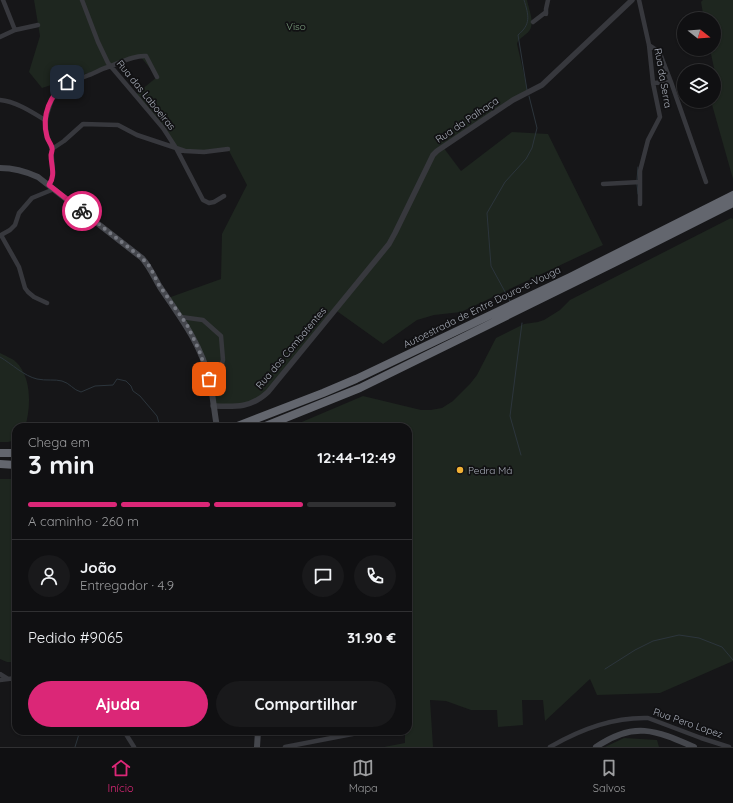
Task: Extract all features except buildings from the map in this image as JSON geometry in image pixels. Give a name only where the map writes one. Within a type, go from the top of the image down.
[{"type":"highway","name":"Autoestrada de Entre Douro-e-Vouga","points":[[245,423],[356,379],[570,277],[733,195]]},
{"type":"highway","name":"Autoestrada de Entre Douro-e-Vouga","points":[[273,423],[360,388],[733,204]]},
{"type":"highway","points":[[0,453],[12,453]]},
{"type":"highway","points":[[0,464],[12,464]]},
{"type":"main road","points":[[0,168],[12,168],[26,171],[38,177],[142,258],[150,267],[159,285],[187,325],[199,350],[209,379],[216,423]]},
{"type":"main road","points":[[596,747],[619,734],[643,730],[665,734],[694,747]]},
{"type":"main road","points":[[257,747],[258,735]]},
{"type":"street","points":[[3,0],[15,30]]},
{"type":"street","name":"Rua das Laboeiras","points":[[82,0],[98,42],[111,66],[163,128],[176,148],[202,200],[209,203],[214,202],[224,196]]},
{"type":"street","points":[[533,22],[546,14],[548,0]]},
{"type":"street","name":"Rua da Palhaça","points":[[351,290],[389,244],[433,155],[513,100],[542,86],[632,0]]},
{"type":"street","name":"Rua da Serra","points":[[639,0],[649,45],[653,83],[660,116],[648,140],[640,171],[640,204]]},
{"type":"street","points":[[0,38],[15,30],[38,25]]},
{"type":"street","points":[[649,45],[661,56],[706,182]]},
{"type":"street","points":[[46,303],[34,297],[25,288],[19,267],[1,235],[15,225],[19,214],[32,198],[52,187],[52,148],[47,137],[45,120],[52,97],[67,82],[113,64],[140,56],[146,56],[157,77]]},
{"type":"street","points":[[653,83],[671,82]]},
{"type":"street","points":[[0,100],[11,103],[45,120]]},
{"type":"street","points":[[52,148],[64,141],[83,124],[98,124],[118,125],[137,135],[185,151],[204,152],[228,149]]},
{"type":"street","points":[[603,184],[640,182]]},
{"type":"street","name":"Rua dos Combatentes","points":[[213,406],[233,407],[248,405],[260,400],[351,290]]},
{"type":"street","points":[[181,317],[204,320],[221,336],[223,360],[220,370],[209,379]]},
{"type":"street","points":[[0,674],[8,678]]},
{"type":"street","points":[[0,680],[12,678]]},
{"type":"street","name":"Rua Pero Lopez","points":[[550,747],[564,739],[604,723],[648,718],[729,747]]},
{"type":"street","points":[[126,735],[134,747]]},
{"type":"street","points":[[285,747],[347,735]]},
{"type":"green space","name":"Viso","points":[[34,0],[527,0],[532,23],[529,31],[519,40],[517,44],[528,92],[443,147],[461,171],[512,132],[548,134],[603,245],[461,312],[434,315],[417,320],[383,344],[334,309],[268,392],[247,405],[213,406],[199,350],[168,298],[221,279],[222,234],[247,185],[228,149],[204,152],[176,148],[135,95],[157,77],[140,56],[42,88],[29,72],[40,36]]},
{"type":"green space","points":[[703,0],[733,0],[733,179],[713,108],[721,108],[721,64],[713,64],[711,56],[721,56],[721,12],[703,12],[701,2]]},
{"type":"green space","points":[[731,218],[733,219],[733,661],[660,693],[597,695],[590,679],[545,721],[543,700],[522,700],[523,725],[498,727],[497,710],[471,710],[446,701],[430,700],[433,747],[384,747],[405,743],[405,735],[412,735],[412,423],[299,423],[363,396],[421,410],[442,408],[453,401],[477,375],[496,338],[524,324],[544,320],[560,310],[570,300]]},
{"type":"green space","points":[[0,353],[10,358],[21,368],[27,384],[29,402],[26,423],[12,423],[12,441],[0,442]]},
{"type":"green space","points":[[0,479],[12,479],[12,662],[7,662],[0,659]]},
{"type":"green space","points":[[624,738],[657,740],[659,747],[605,747]]},
{"type":"waterway","points":[[524,0],[528,19],[525,27],[518,35],[527,90]]},
{"type":"waterway","points":[[510,301],[491,266],[487,213],[505,182],[526,159],[532,148],[537,128],[529,96]]},
{"type":"waterway","points":[[637,180],[638,167]]},
{"type":"waterway","points":[[637,184],[638,194]]},
{"type":"waterway","points":[[521,455],[510,416],[522,323]]},
{"type":"waterway","points":[[0,357],[23,373],[32,377],[40,380],[62,381],[81,392],[95,386],[113,385],[117,379],[126,381],[131,386],[133,391],[140,396],[157,416],[159,423]]},
{"type":"waterway","points":[[605,669],[635,650],[653,641],[679,635],[699,638],[722,647],[733,660]]},
{"type":"waterway","points":[[75,747],[79,735]]},
{"type":"way so far","points":[[82,211],[142,258],[150,267],[159,285],[187,325],[199,350],[209,379]]},
{"type":"place","name":"Pedra Má","points":[[460,470]]},
{"type":"route","points":[[67,82],[52,97],[45,120],[47,137],[52,148],[51,155],[53,169],[52,180],[49,185],[82,211]]}]
